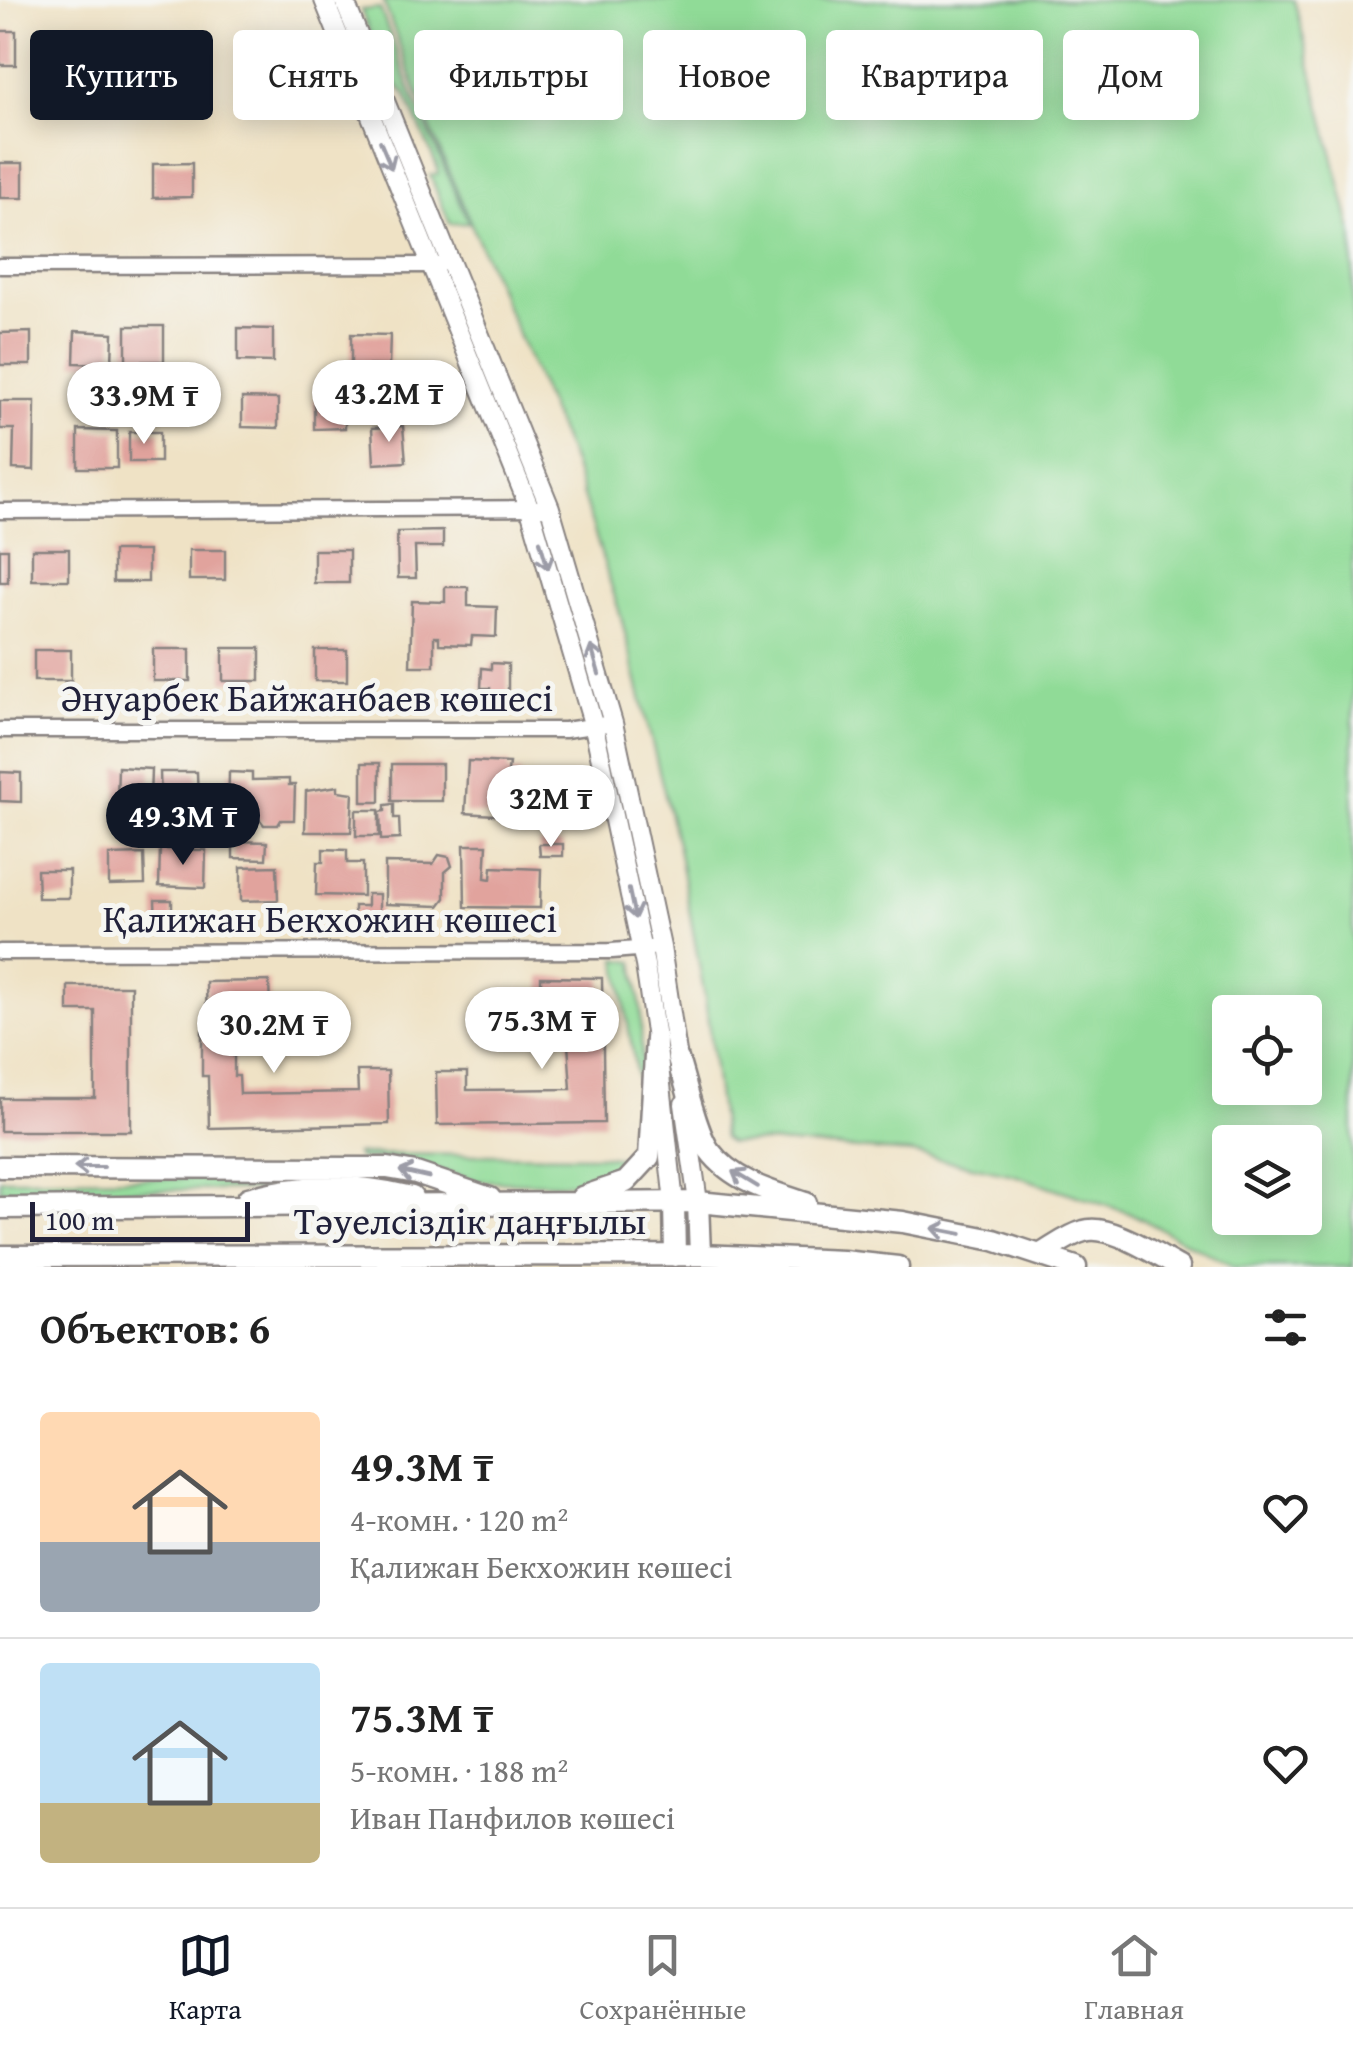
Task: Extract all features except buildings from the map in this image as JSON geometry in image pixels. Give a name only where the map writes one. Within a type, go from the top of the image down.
[{"type":"main road","points":[[553,1204],[626,1182],[649,1157],[656,1040]]},
{"type":"main road","points":[[678,1059],[708,1148],[722,1163],[761,1188],[836,1213],[921,1226],[1041,1254],[1076,1267]]},
{"type":"main road","points":[[0,1167],[387,1168],[416,1173],[506,1204]]},
{"type":"main road","points":[[674,1202],[675,1261]]},
{"type":"main road","points":[[698,1202],[700,1261]]},
{"type":"main road","name":"Тәуелсіздік даңғылы","points":[[0,1208],[698,1202],[836,1213]]},
{"type":"main road","points":[[1041,1254],[1084,1230],[1098,1229],[1179,1267]]},
{"type":"main road","name":"Тәуелсіздік даңғылы","points":[[0,1256],[534,1256],[675,1261],[843,1260],[898,1267]]},
{"type":"main road","points":[[515,1267],[534,1256],[564,1267]]},
{"type":"main road","points":[[822,1267],[843,1260]]},
{"type":"street","points":[[324,0],[365,106],[443,264]]},
{"type":"street","points":[[344,0],[540,508],[604,725],[660,947],[698,1202]]},
{"type":"street","points":[[0,266],[443,264]]},
{"type":"street","points":[[0,511],[540,508]]},
{"type":"street","points":[[604,725],[656,1040],[674,1202]]},
{"type":"street","name":"Әнуарбек Байжанбаев көшесі","points":[[0,730],[565,730],[604,725]]},
{"type":"street","name":"Қалижан Бекхожин көшесі","points":[[0,952],[660,947]]},
{"type":"green space","points":[[383,0],[1294,0],[1353,236],[1353,1267],[1234,1267],[1132,1214],[1014,1175],[912,1153],[729,1143],[723,1138],[705,998],[678,848],[621,617],[572,461],[427,120],[623,120],[623,30],[414,30],[414,84]]},
{"type":"green space","points":[[380,8],[388,30],[369,30],[361,10]]},
{"type":"green space","points":[[394,45],[414,99],[414,114],[405,93],[394,83]]},
{"type":"green space","points":[[417,120],[423,120],[469,223],[450,224],[430,175],[438,174]]},
{"type":"green space","points":[[617,959],[634,962],[641,1010],[642,1084],[638,1084]]},
{"type":"green space","points":[[356,1154],[632,1159],[620,1174],[581,1184],[478,1181],[396,1159],[358,1159]]},
{"type":"green space","points":[[0,1179],[297,1181],[256,1190],[0,1190]]}]
